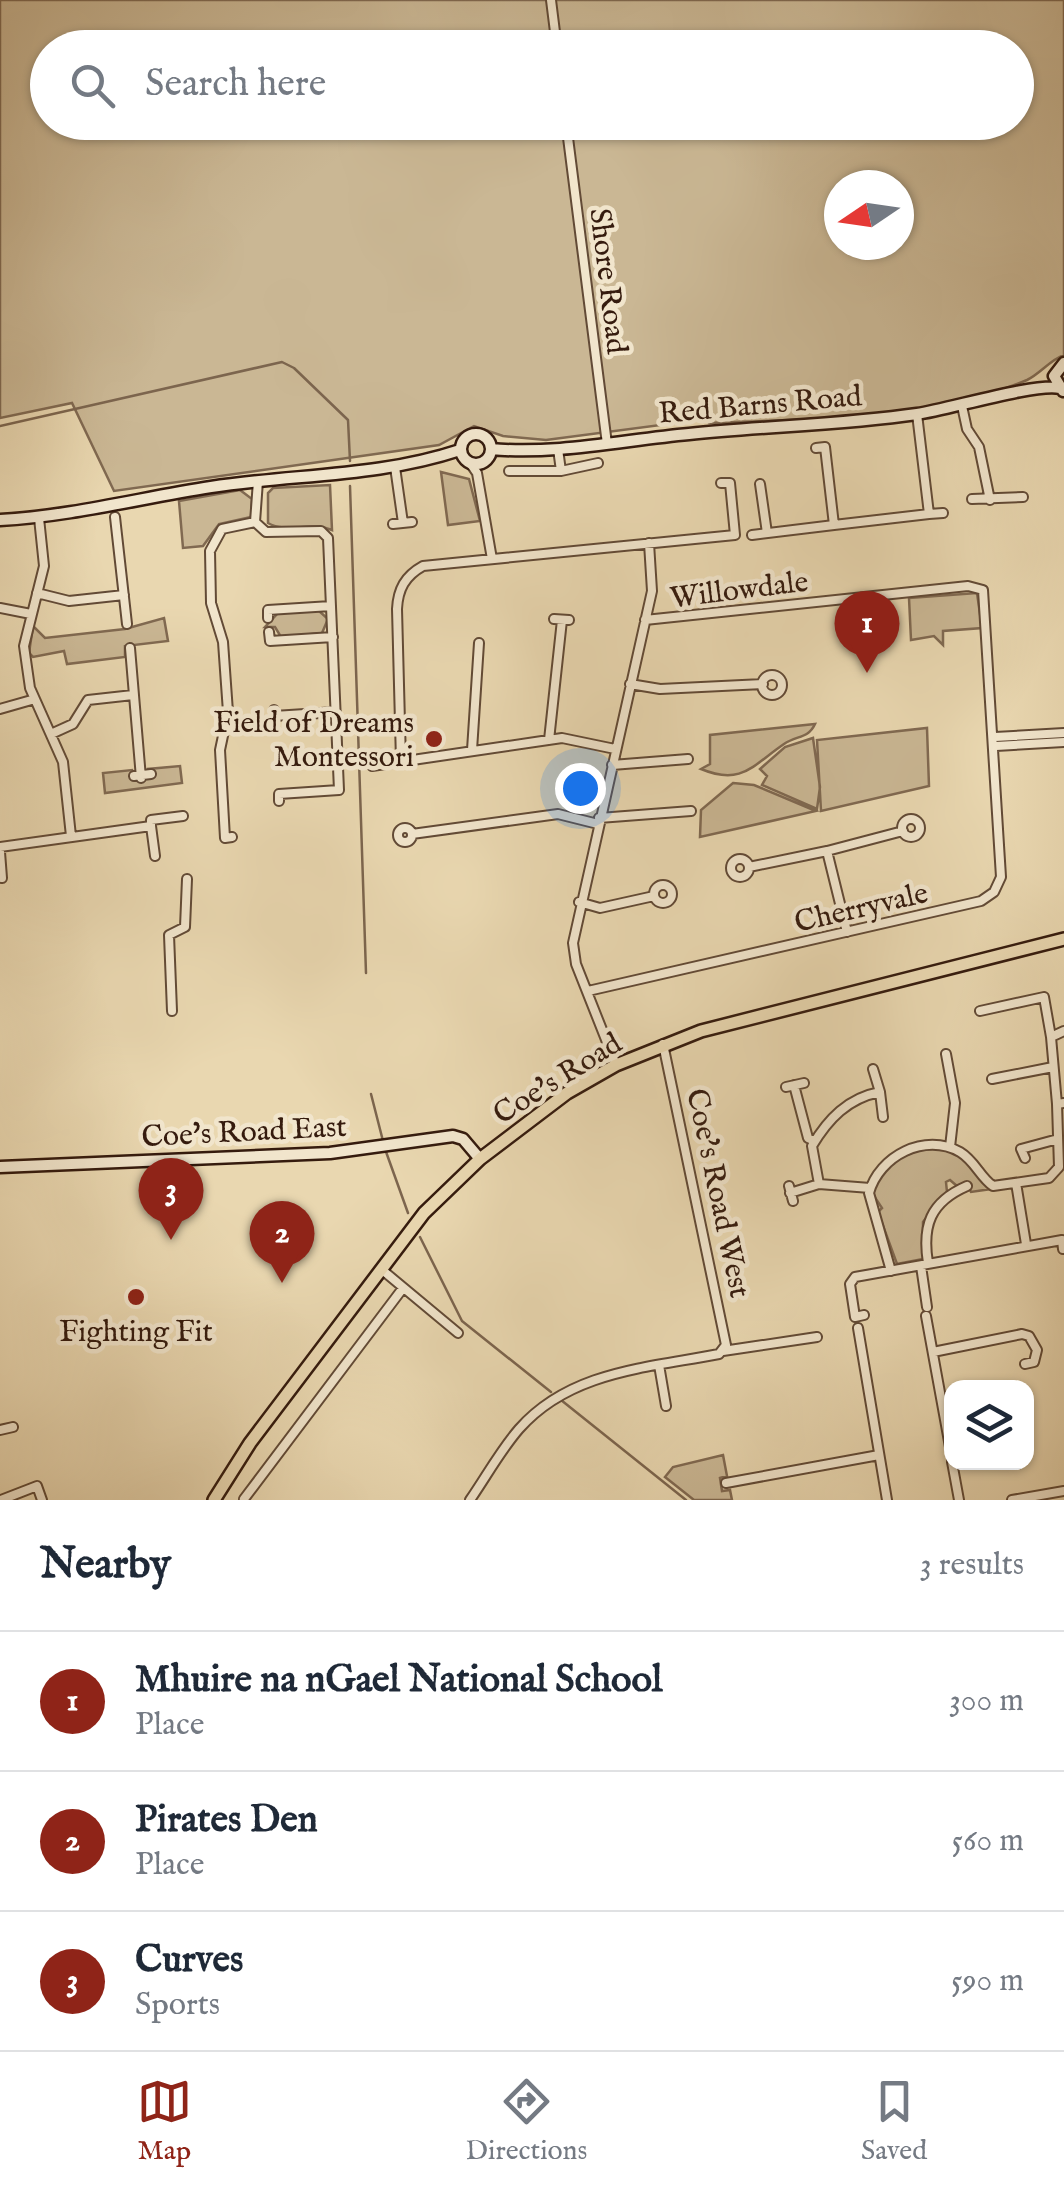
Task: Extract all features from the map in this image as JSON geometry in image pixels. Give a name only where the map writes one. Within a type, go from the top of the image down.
[{"type":"main road","name":"Coe's Road","points":[[203,1500],[222,1482],[424,1214],[480,1159],[534,1116],[616,1065],[663,1044],[818,999],[1064,939]]},
{"type":"main road","name":"Coe's Road","points":[[214,1500],[222,1482]]},
{"type":"street","points":[[550,0],[554,30]]},
{"type":"street","name":"Shore Road","points":[[568,140],[607,444]]},
{"type":"street","points":[[1060,367],[1062,390]]},
{"type":"street","name":"Red Barns Road","points":[[1030,389],[1060,367]]},
{"type":"street","name":"Red Barns Road","points":[[491,449],[558,449],[917,414],[1030,389],[1062,390]]},
{"type":"street","points":[[962,406],[967,429],[979,447],[990,500]]},
{"type":"street","points":[[917,414],[930,514]]},
{"type":"street","points":[[460,450],[466,436],[484,436],[491,449],[477,474]]},
{"type":"street","points":[[825,447],[834,525]]},
{"type":"street","points":[[558,449],[561,472]]},
{"type":"street","points":[[460,450],[477,474],[492,559]]},
{"type":"street","points":[[0,520],[39,518],[258,481],[395,467],[460,450]]},
{"type":"street","points":[[470,463],[483,462]]},
{"type":"street","points":[[509,473],[561,472],[598,463]]},
{"type":"street","points":[[395,467],[402,523]]},
{"type":"street","points":[[255,522],[258,481]]},
{"type":"street","points":[[401,761],[397,609],[402,586],[423,566],[736,534],[730,483],[721,483]]},
{"type":"street","points":[[760,484],[767,533]]},
{"type":"street","points":[[972,499],[1023,497]]},
{"type":"street","points":[[752,536],[944,512]]},
{"type":"street","points":[[39,518],[44,566],[24,646],[35,700],[63,762],[71,836]]},
{"type":"street","points":[[115,518],[127,624]]},
{"type":"street","points":[[255,522],[266,532],[326,534],[339,790],[279,794],[279,801]]},
{"type":"street","points":[[232,837],[225,838],[220,750],[228,722],[225,661],[213,616],[210,551],[222,529],[255,522]]},
{"type":"street","points":[[616,1065],[574,954],[579,902],[652,592],[650,542]]},
{"type":"street","name":"Willowdale","points":[[645,620],[977,587],[986,596],[996,742]]},
{"type":"street","points":[[37,593],[69,601],[124,594]]},
{"type":"street","points":[[268,618],[268,610],[332,606]]},
{"type":"street","points":[[0,608],[31,614]]},
{"type":"street","points":[[549,740],[562,620]]},
{"type":"street","points":[[269,632],[270,641],[333,636]]},
{"type":"street","points":[[472,750],[479,643]]},
{"type":"street","points":[[130,648],[142,776]]},
{"type":"street","points":[[630,684],[660,689],[763,684]]},
{"type":"street","points":[[51,734],[73,724],[88,700],[133,695]]},
{"type":"street","points":[[0,709],[35,700]]},
{"type":"street","points":[[274,710],[274,716],[336,712]]},
{"type":"street","points":[[996,742],[1064,733]]},
{"type":"street","points":[[372,766],[549,740],[582,741],[615,749]]},
{"type":"street","points":[[996,742],[1064,742]]},
{"type":"street","name":"Cherryvale","points":[[588,991],[981,901],[994,892],[1001,867],[996,742]]},
{"type":"street","points":[[612,764],[688,758]]},
{"type":"street","points":[[412,834],[558,814],[599,821],[692,812]]},
{"type":"street","points":[[155,856],[150,820],[183,816]]},
{"type":"street","points":[[2,878],[0,849],[151,826]]},
{"type":"street","points":[[749,866],[902,831]]},
{"type":"street","points":[[828,851],[847,932]]},
{"type":"street","points":[[172,1011],[169,934],[184,928],[187,879]]},
{"type":"street","points":[[579,902],[600,908],[654,896]]},
{"type":"street","points":[[891,1271],[873,1217],[870,1188],[880,1170],[908,1149],[930,1144],[950,1147],[974,1162],[988,1184],[1060,1174],[1060,1103],[1047,1004],[1041,997],[980,1011]]},
{"type":"street","points":[[1051,1037],[1064,1031]]},
{"type":"street","name":"Coe's Road West","points":[[663,1044],[727,1338],[723,1351]]},
{"type":"street","points":[[946,1054],[955,1103],[950,1147]]},
{"type":"street","points":[[992,1079],[1053,1067]]},
{"type":"street","points":[[873,1069],[882,1117]]},
{"type":"street","points":[[795,1085],[808,1138],[815,1141]]},
{"type":"street","points":[[819,1184],[811,1151],[815,1141],[848,1104],[880,1092]]},
{"type":"street","name":"Coe's Road East","points":[[0,1167],[385,1148],[454,1136],[463,1139],[480,1159]]},
{"type":"street","points":[[1025,1158],[1021,1149],[1058,1140]]},
{"type":"street","points":[[1016,1183],[1026,1244]]},
{"type":"street","points":[[791,1193],[819,1184],[870,1188]]},
{"type":"street","points":[[944,1401],[927,1312],[926,1225],[951,1188],[966,1186]]},
{"type":"street","points":[[864,1316],[854,1317],[852,1279],[1026,1244],[1062,1240],[1062,1249]]},
{"type":"street","points":[[380,1269],[458,1334]]},
{"type":"street","points":[[244,1498],[403,1288]]},
{"type":"street","points":[[858,1328],[887,1500]]},
{"type":"street","points":[[933,1352],[1022,1334],[1030,1336],[1037,1350],[1034,1362],[1026,1364]]},
{"type":"street","points":[[470,1500],[519,1430],[555,1397],[582,1382],[723,1351],[816,1337]]},
{"type":"street","points":[[660,1364],[666,1406]]},
{"type":"street","points":[[0,1430],[13,1427]]},
{"type":"street","points":[[726,1483],[879,1455]]},
{"type":"street","points":[[954,1470],[959,1500]]},
{"type":"street","points":[[0,1500],[16,1497],[36,1486],[42,1500]]},
{"type":"street","points":[[1012,1500],[1064,1491]]},
{"type":"shaded area","points":[[0,0],[1064,0],[1064,355],[1027,380],[952,403],[870,415],[709,423],[706,419],[546,440],[503,436],[474,426],[439,445],[114,491],[72,403],[0,418]]},
{"type":"shaded area","points":[[441,472],[469,479],[480,521],[448,525]]},
{"type":"shaded area","points":[[330,485],[332,530],[268,523],[268,493],[273,488]]},
{"type":"shaded area","points":[[240,490],[252,499],[251,517],[219,524],[203,546],[183,548],[179,501]]},
{"type":"shaded area","points":[[977,593],[982,628],[943,631],[943,645],[934,636],[911,640],[909,598]]},
{"type":"shaded area","points":[[318,610],[328,619],[322,633],[281,637],[275,627],[265,627],[279,612]]},
{"type":"shaded area","points":[[164,618],[168,641],[125,646],[125,657],[67,664],[64,651],[33,657],[29,653],[33,626],[45,638],[125,629]]},
{"type":"shaded area","points":[[815,724],[809,732],[746,771],[727,775],[701,769],[710,764],[710,735]]},
{"type":"shaded area","points":[[927,728],[929,786],[821,811],[817,740]]},
{"type":"shaded area","points":[[813,738],[820,787],[817,809],[762,785],[767,776],[760,769],[785,747]]},
{"type":"shaded area","points":[[180,766],[182,783],[105,793],[103,773],[132,770],[133,779],[148,777],[148,769]]},
{"type":"shaded area","points":[[733,783],[754,785],[816,811],[700,837],[701,810]]},
{"type":"shaded area","points":[[933,1147],[961,1154],[991,1189],[971,1192],[966,1183],[957,1186],[950,1180],[946,1182],[947,1192],[923,1222],[923,1259],[897,1264],[878,1212],[882,1208],[872,1193],[882,1174],[896,1161]]},
{"type":"shaded area","points":[[723,1455],[727,1476],[720,1478],[722,1491],[730,1490],[732,1500],[694,1500],[665,1477],[673,1467]]},
{"type":"waterway","points":[[0,426],[282,362],[294,368],[348,420],[350,461]]},
{"type":"waterway","points":[[350,486],[366,973]]},
{"type":"waterway","points":[[371,1094],[383,1141]]},
{"type":"waterway","points":[[385,1149],[408,1213]]},
{"type":"waterway","points":[[420,1237],[462,1321],[551,1392]]},
{"type":"waterway","points":[[561,1400],[686,1500]]},
{"type":"place","name":"Mhuire na nGael National School","points":[[867,673]]},
{"type":"place","name":"Field of Dreams Montessori","points":[[434,739]]},
{"type":"place","name":"Curves","points":[[171,1240]]},
{"type":"place","name":"Pirates Den","points":[[282,1283]]},
{"type":"place","name":"Fighting Fit","points":[[136,1297]]}]
